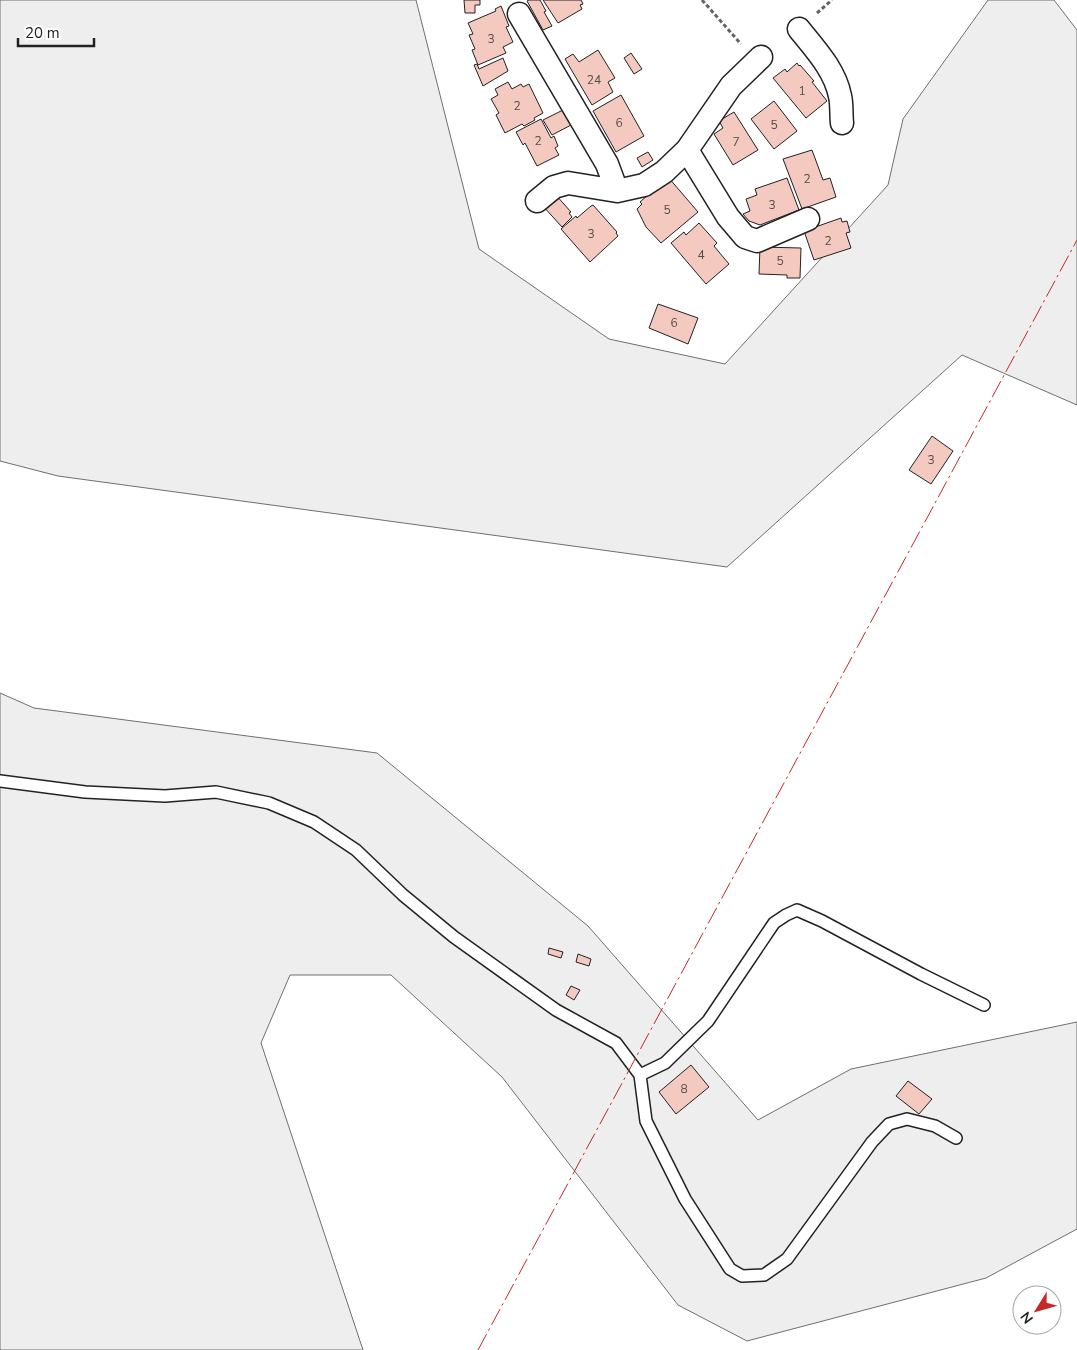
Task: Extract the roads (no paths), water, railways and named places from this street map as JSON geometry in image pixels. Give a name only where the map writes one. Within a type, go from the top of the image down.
[{"type":"street","points":[[519,14],[607,164],[617,191]]},
{"type":"street","points":[[799,29],[831,73],[840,96],[842,123]]},
{"type":"street","points":[[537,201],[554,187],[568,183],[617,191],[644,185],[664,172],[687,150],[731,86],[761,57]]},
{"type":"street","points":[[687,150],[728,217],[745,237],[757,241],[808,218]]},
{"type":"lane","points":[[0,781],[85,792],[165,796],[216,792],[269,803],[314,822],[356,850],[403,895],[454,937],[556,1010],[616,1043],[640,1075],[646,1121],[685,1198],[730,1268],[742,1276],[764,1275],[787,1258],[872,1142],[888,1124],[907,1120],[935,1126],[956,1138]]},
{"type":"lane","points":[[640,1075],[664,1063],[708,1020],[774,923],[797,910],[822,921],[984,1005]]}]
